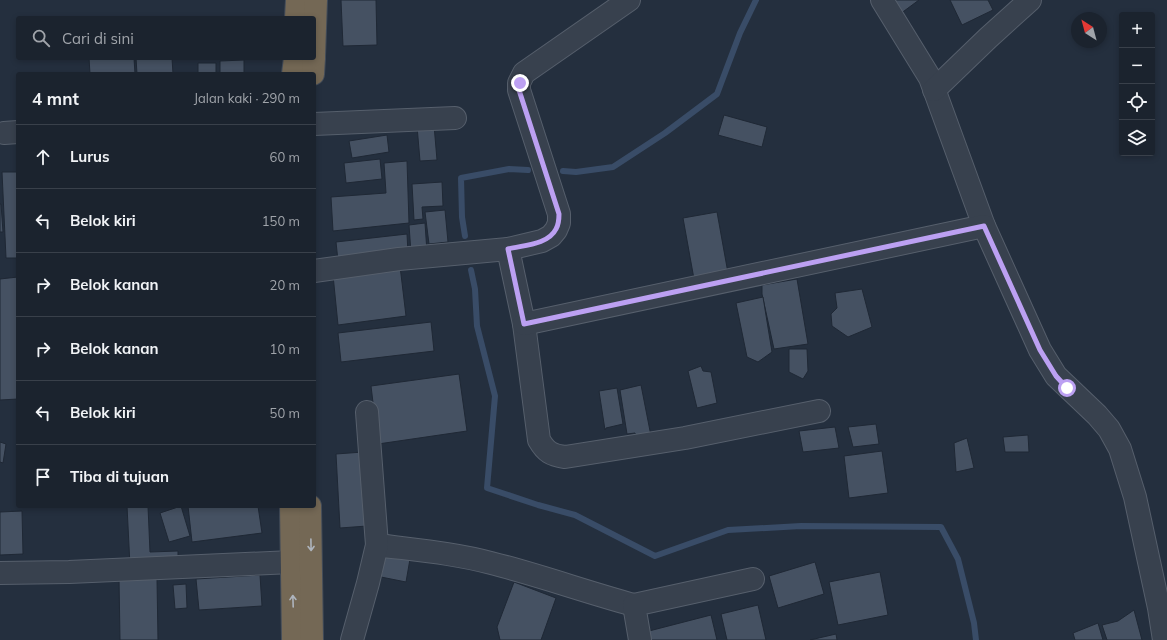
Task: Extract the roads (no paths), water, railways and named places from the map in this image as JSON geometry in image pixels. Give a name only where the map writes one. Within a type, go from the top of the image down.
[{"type":"highway","points":[[296,16],[297,0]]},
{"type":"highway","points":[[315,16],[316,0]]},
{"type":"highway","points":[[293,72],[295,60]]},
{"type":"highway","points":[[313,72],[314,60]]},
{"type":"highway","points":[[291,508],[294,640]]},
{"type":"highway","points":[[310,508],[312,640]]},
{"type":"street","points":[[316,272],[399,259],[508,249],[542,241],[551,236],[559,223],[559,214],[519,90],[520,83],[524,73],[629,0]]},
{"type":"street","points":[[882,0],[930,78],[984,226],[1048,363],[1056,376],[1097,415],[1109,429],[1120,449],[1135,497],[1159,608],[1164,640]]},
{"type":"street","points":[[934,90],[1030,0]]},
{"type":"street","points":[[316,124],[455,118]]},
{"type":"street","points":[[524,324],[984,226]]},
{"type":"street","points":[[508,249],[524,324],[539,440],[544,449],[554,455],[565,457],[685,438],[819,411]]},
{"type":"street","points":[[352,640],[377,545],[367,412]]},
{"type":"street","points":[[377,545],[443,553],[490,563],[634,605],[753,579]]},
{"type":"street","points":[[0,573],[69,572],[292,562]]},
{"type":"street","points":[[634,605],[640,640]]},
{"type":"waterway","points":[[563,171],[576,172],[613,167],[665,133],[717,94],[740,33],[756,0]]},
{"type":"waterway","points":[[465,236],[462,217],[461,178],[509,169],[528,170]]},
{"type":"waterway","points":[[471,270],[475,289],[477,326],[495,396],[487,488],[538,505],[575,515],[655,556],[728,530],[801,526],[941,527],[958,559],[974,623],[976,640]]}]
